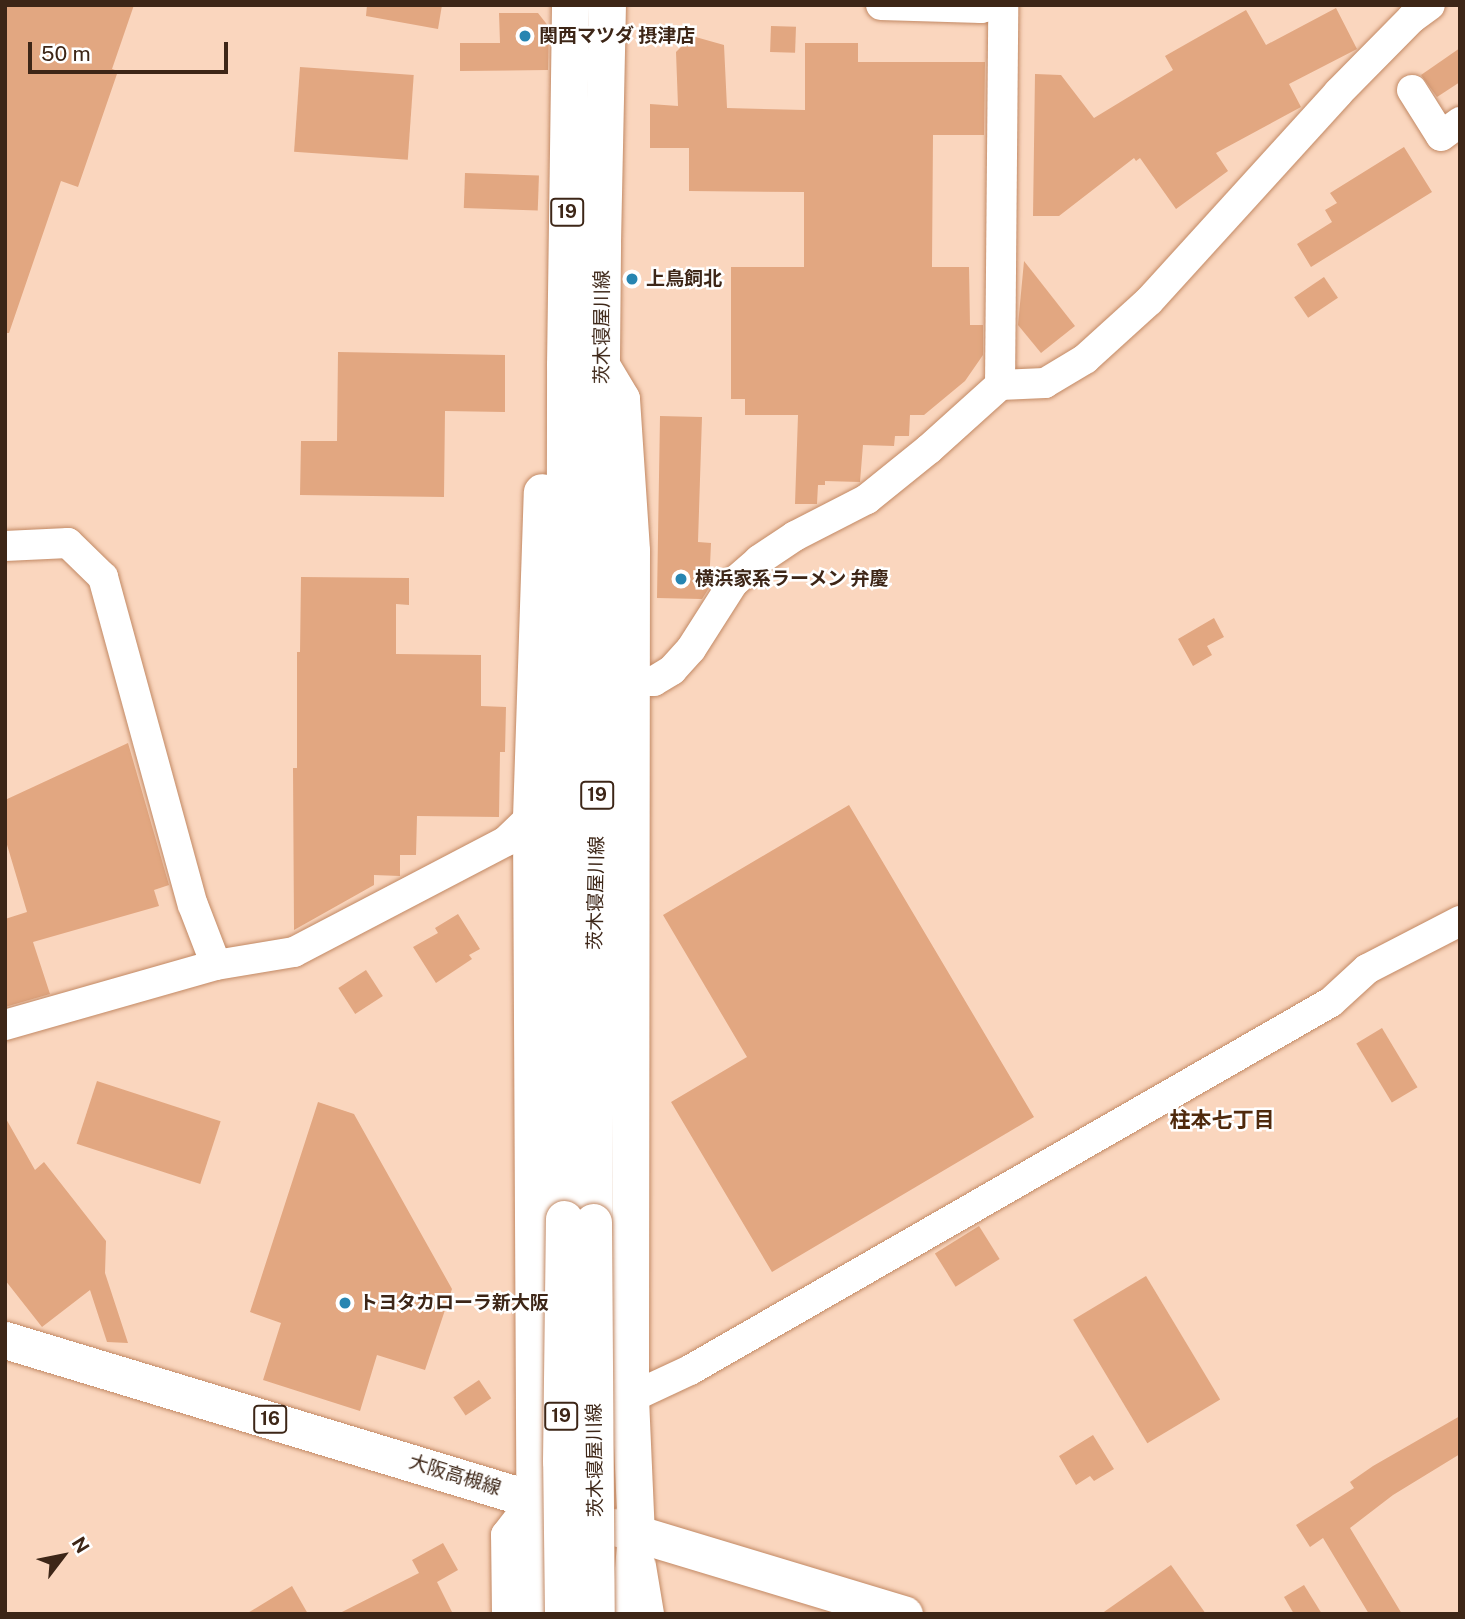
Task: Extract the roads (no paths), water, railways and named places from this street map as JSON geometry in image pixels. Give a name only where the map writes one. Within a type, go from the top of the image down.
[{"type":"main road","name":"茨木寝屋川線","points":[[570,5],[566,418],[578,1220],[596,1614]]},
{"type":"main road","name":"茨木寝屋川線","points":[[563,1614],[561,1461],[578,1220],[602,367],[607,5]]},
{"type":"main road","points":[[602,367],[621,399],[631,551],[630,1398],[636,1534],[629,1614]]},
{"type":"main road","points":[[536,1614],[531,817],[542,483],[566,418]]},
{"type":"main road","name":"大阪高槻線","points":[[5,1340],[534,1499],[636,1534],[904,1614]]},
{"type":"street","points":[[881,5],[981,8],[992,5]]},
{"type":"street","points":[[1000,385],[1003,5]]},
{"type":"street","points":[[632,681],[654,681],[672,670],[691,649],[733,583],[758,560],[795,536],[867,499],[929,449],[1000,385],[1045,383],[1085,359],[1149,301],[1338,93],[1412,18],[1430,5]]},
{"type":"street","points":[[1412,90],[1441,136],[1460,122]]},
{"type":"street","points":[[5,546],[68,543],[103,576],[193,905],[216,965]]},
{"type":"street","points":[[5,1025],[216,965],[294,952],[506,841],[531,817]]},
{"type":"street","points":[[630,1398],[690,1370],[1331,1002],[1367,969],[1460,921]]},
{"type":"street","points":[[507,1614],[506,1535],[534,1499]]},
{"type":"street","points":[[636,1534],[649,1614]]},
{"type":"place","name":"関西マツダ 摂津店","points":[[525,36]]},
{"type":"place","name":"上鳥飼北","points":[[632,279]]},
{"type":"place","name":"横浜家系ラーメン 弁慶","points":[[681,579]]},
{"type":"place","name":"トヨタカローラ新大阪","points":[[345,1303]]},
{"type":"district","name":"柱本七丁目","points":[[1222,1120]]}]
